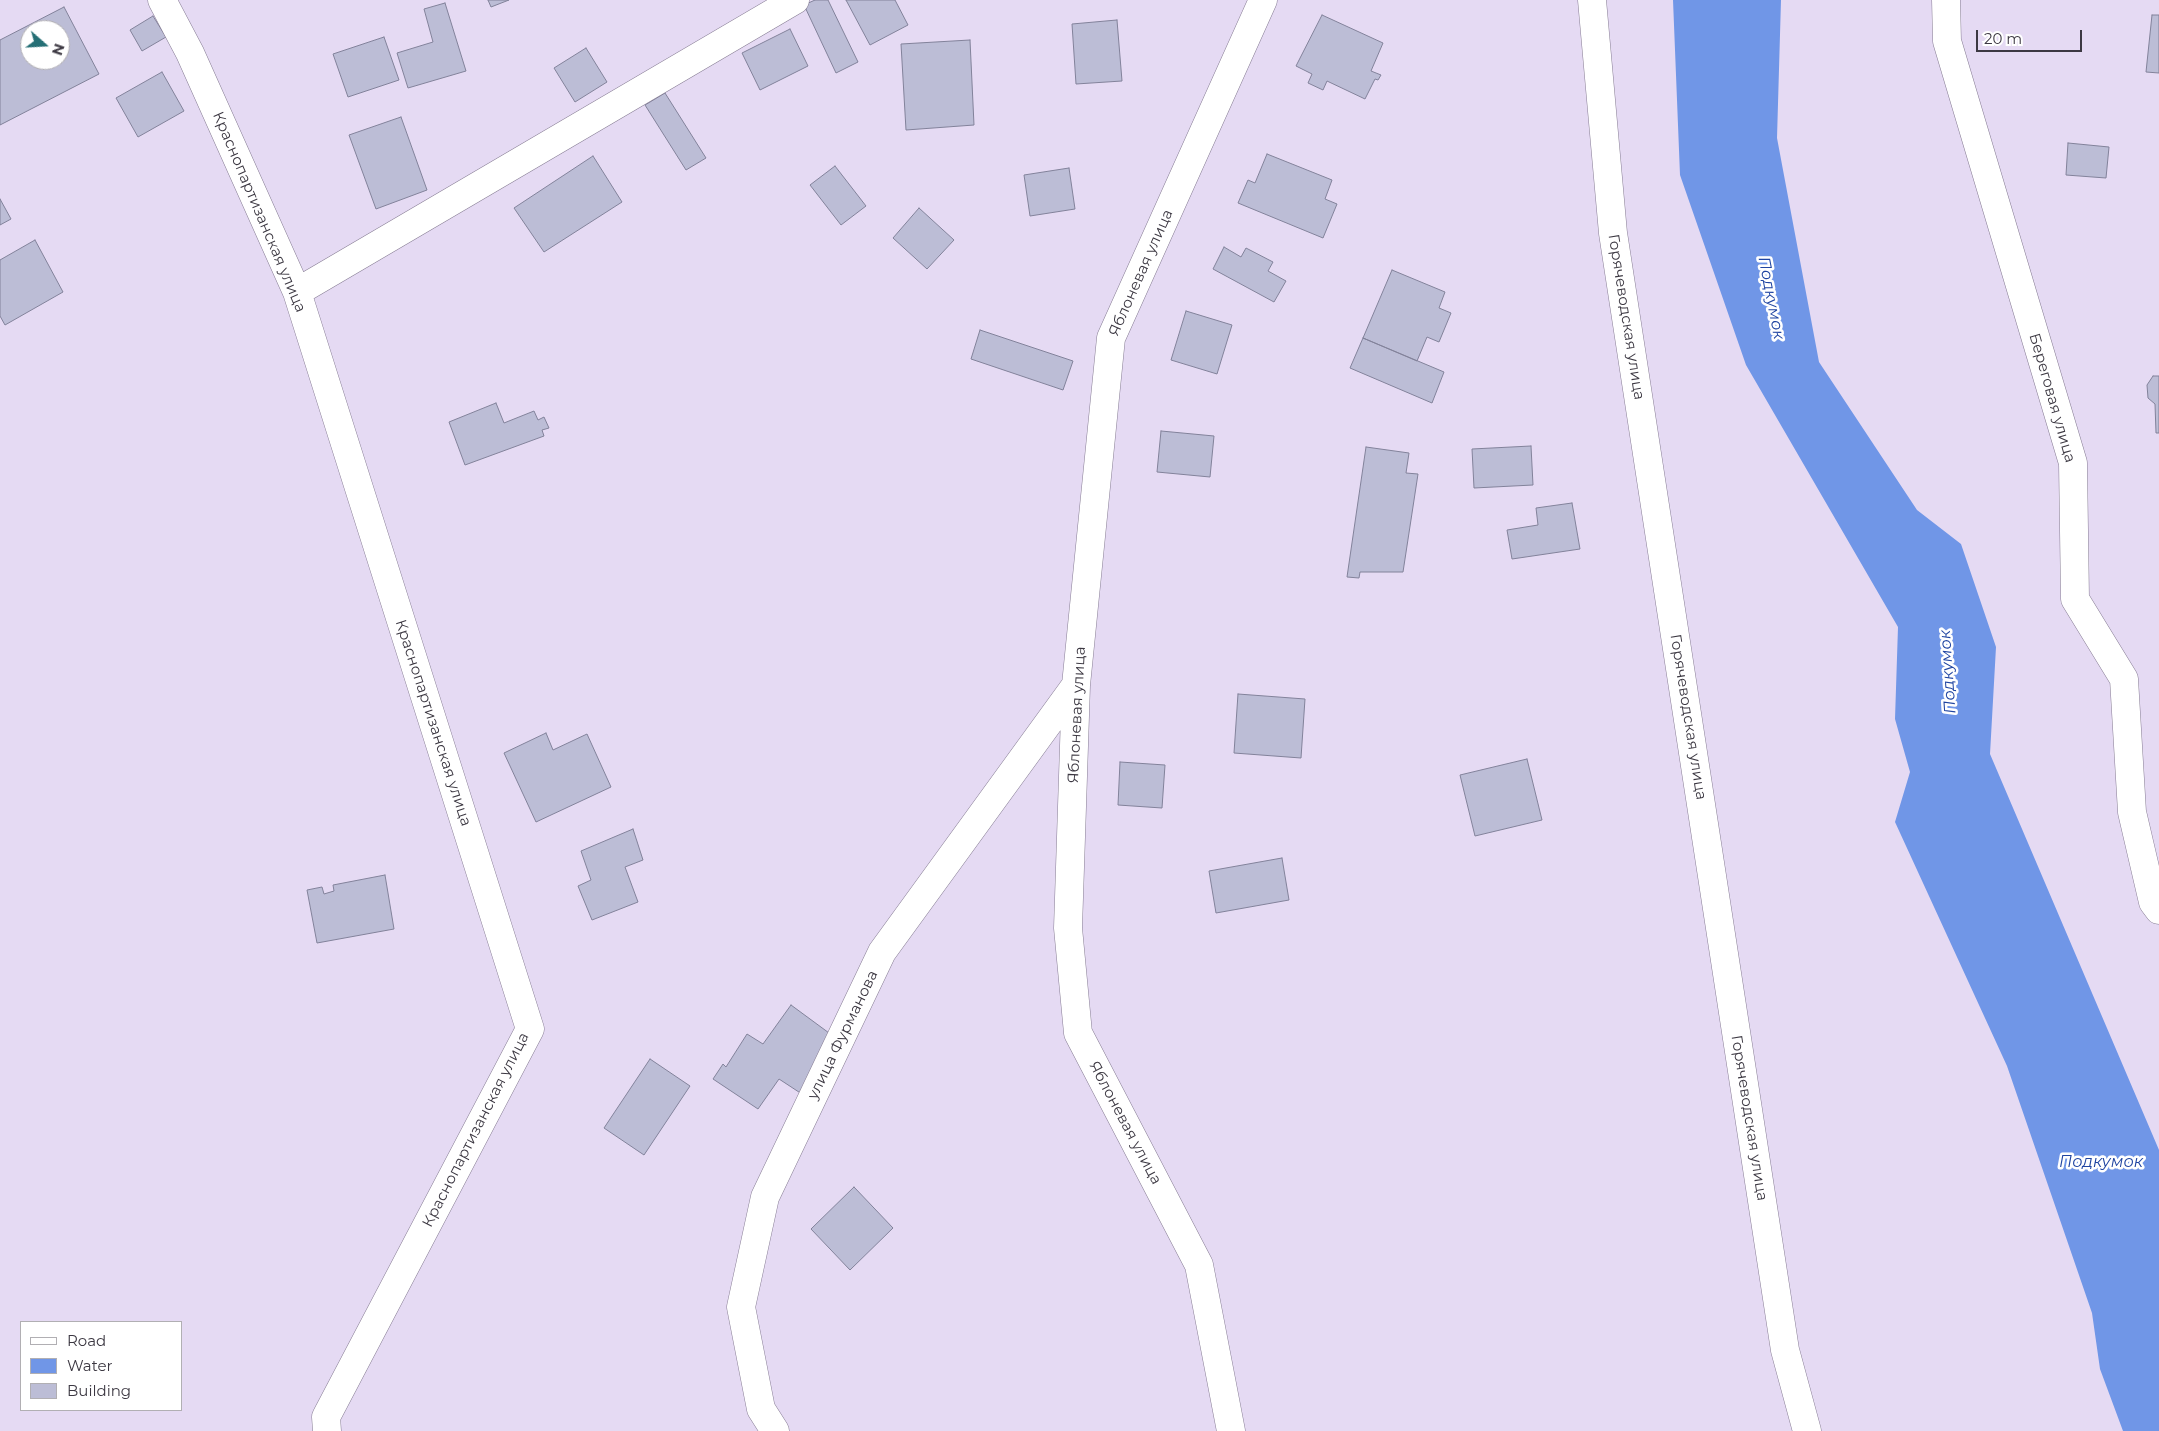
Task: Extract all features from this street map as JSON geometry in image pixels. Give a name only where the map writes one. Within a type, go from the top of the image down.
[{"type":"street","name":"Краснопартизанская улица","points":[[162,0],[190,53],[296,292],[530,1029],[326,1417],[327,1431]]},
{"type":"street","points":[[296,292],[795,0]]},
{"type":"street","name":"Яблоневая улица","points":[[1231,1431],[1199,1265],[1078,1033],[1068,928],[1076,685],[1111,338],[1263,0]]},
{"type":"street","name":"Горячеводская улица","points":[[1592,0],[1613,232],[1785,1350],[1807,1431]]},
{"type":"street","name":"Береговая улица","points":[[1946,0],[1947,41],[2073,463],[2075,599],[2124,679],[2132,812],[2153,902],[2159,910]]},
{"type":"street","name":"улица Фурманова","points":[[775,1431],[761,1409],[740,1307],[766,1197],[882,952],[1076,685]]},
{"type":"water","name":"Подкумок","points":[[1673,0],[1781,0],[1777,138],[1819,362],[1917,510],[1961,544],[1996,647],[1990,754],[2159,1150],[2159,1431],[2123,1431],[2100,1369],[2092,1313],[2007,1066],[1895,822],[1910,772],[1895,719],[1898,627],[1746,365],[1680,175]]},
{"type":"building","points":[[488,0],[509,0],[491,7]]},
{"type":"building","points":[[815,0],[828,0],[858,62],[836,73],[804,5]]},
{"type":"building","points":[[846,0],[895,0],[908,25],[870,45]]},
{"type":"building","points":[[445,3],[466,71],[408,88],[397,53],[433,42],[424,9]]},
{"type":"building","points":[[64,7],[99,74],[0,125],[0,40],[20,30],[20,70],[70,70],[70,20],[39,20]]},
{"type":"building","points":[[1322,15],[1383,43],[1371,71],[1381,75],[1378,80],[1375,79],[1365,99],[1327,81],[1323,90],[1308,83],[1312,74],[1296,66]]},
{"type":"building","points":[[2152,15],[2159,15],[2159,73],[2146,72]]},
{"type":"building","points":[[153,16],[166,37],[142,51],[130,30]]},
{"type":"building","points":[[1117,20],[1122,81],[1076,84],[1072,24]]},
{"type":"building","points":[[790,29],[808,66],[760,90],[742,53]]},
{"type":"building","points":[[384,37],[399,80],[348,97],[333,54]]},
{"type":"building","points":[[970,40],[974,125],[906,130],[901,44]]},
{"type":"building","points":[[586,48],[607,82],[575,102],[554,68]]},
{"type":"building","points":[[162,72],[184,111],[138,137],[116,98]]},
{"type":"building","points":[[665,93],[706,158],[686,170],[645,105]]},
{"type":"building","points":[[401,117],[427,190],[376,209],[349,135]]},
{"type":"building","points":[[2068,143],[2109,147],[2106,178],[2066,175]]},
{"type":"building","points":[[1267,154],[1332,180],[1325,199],[1337,204],[1323,238],[1238,203],[1248,180],[1255,183]]},
{"type":"building","points":[[593,156],[622,202],[544,252],[514,208]]},
{"type":"building","points":[[835,166],[866,206],[841,225],[810,185]]},
{"type":"building","points":[[1069,168],[1075,209],[1030,216],[1024,175]]},
{"type":"building","points":[[0,199],[11,219],[0,225]]},
{"type":"building","points":[[919,208],[954,240],[927,269],[893,238]]},
{"type":"building","points":[[35,240],[63,292],[5,325],[0,316],[0,260]]},
{"type":"building","points":[[1224,247],[1241,257],[1246,248],[1273,262],[1268,271],[1286,281],[1274,302],[1213,269]]},
{"type":"building","points":[[1392,270],[1445,292],[1439,308],[1451,313],[1439,342],[1427,337],[1417,361],[1363,338]]},
{"type":"building","points":[[1186,311],[1232,325],[1217,374],[1171,360]]},
{"type":"building","points":[[980,330],[1073,361],[1063,390],[971,359]]},
{"type":"building","points":[[1363,338],[1444,372],[1432,403],[1350,368]]},
{"type":"building","points":[[2153,376],[2159,376],[2159,433],[2156,433],[2155,404],[2148,398],[2147,385]]},
{"type":"building","points":[[496,403],[504,423],[534,411],[538,420],[544,417],[549,428],[542,430],[544,436],[465,465],[449,422]]},
{"type":"building","points":[[1161,431],[1214,436],[1210,477],[1157,472]]},
{"type":"building","points":[[1531,446],[1533,485],[1474,488],[1472,449]]},
{"type":"building","points":[[1366,447],[1409,453],[1406,473],[1418,474],[1403,572],[1360,572],[1359,578],[1347,577]]},
{"type":"building","points":[[1572,503],[1580,549],[1512,559],[1507,530],[1538,525],[1536,508]]},
{"type":"building","points":[[1238,694],[1305,699],[1301,758],[1234,753]]},
{"type":"building","points":[[546,733],[553,750],[587,734],[611,787],[536,822],[504,753]]},
{"type":"building","points":[[1527,759],[1542,820],[1475,836],[1460,775]]},
{"type":"building","points":[[1120,762],[1165,765],[1162,808],[1118,805]]},
{"type":"building","points":[[633,829],[643,860],[625,867],[638,902],[592,920],[578,886],[591,880],[581,851]]},
{"type":"building","points":[[1282,858],[1289,900],[1216,913],[1209,871]]},
{"type":"building","points":[[385,875],[394,929],[317,943],[307,890],[322,887],[324,894],[334,891],[333,885]]},
{"type":"building","points":[[791,1005],[844,1044],[808,1098],[779,1079],[758,1109],[713,1079],[723,1064],[726,1067],[747,1034],[763,1044]]},
{"type":"building","points":[[650,1059],[690,1086],[644,1155],[604,1128]]},
{"type":"building","points":[[854,1187],[893,1228],[850,1270],[811,1229]]}]
